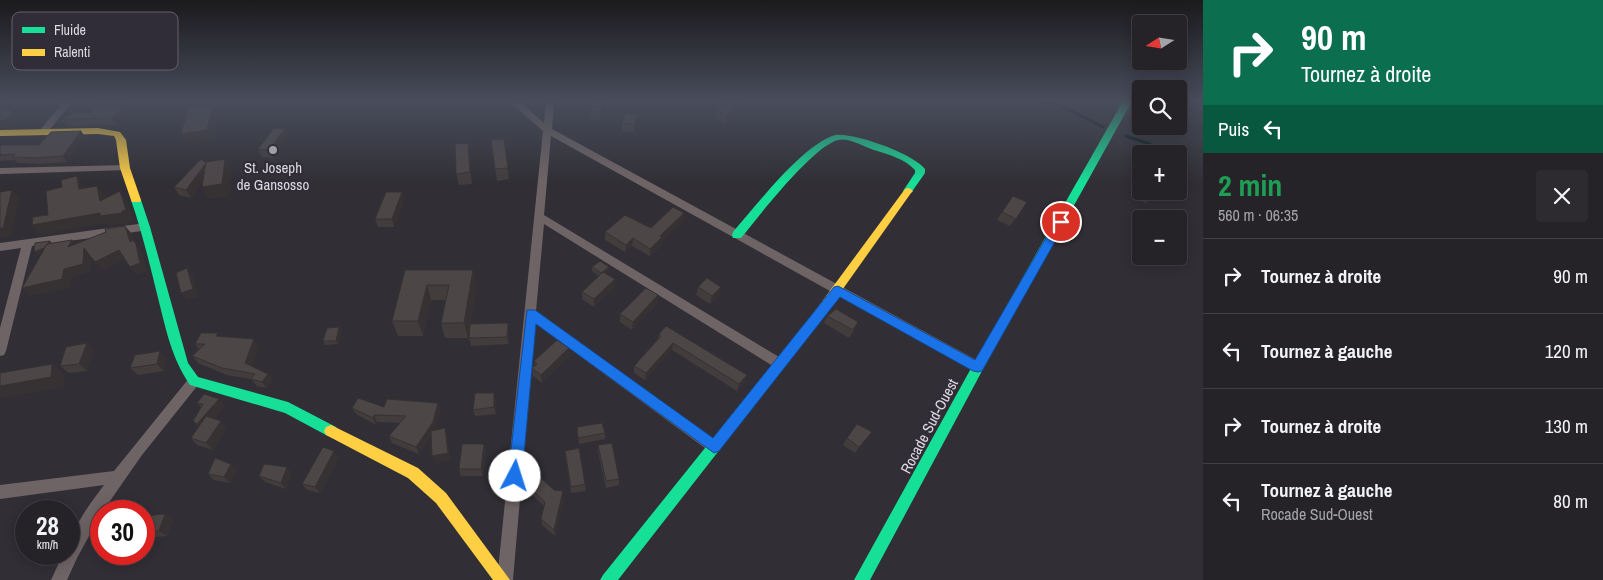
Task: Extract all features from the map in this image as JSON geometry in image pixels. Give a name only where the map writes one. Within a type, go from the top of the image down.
[{"type":"street","points":[[43,132],[46,128]]},
{"type":"street","points":[[544,128],[978,367]]},
{"type":"street","name":"Rocade Sud-Ouest","points":[[862,580],[978,367],[1116,128]]},
{"type":"street","points":[[0,133],[98,131],[116,134],[121,140],[126,168],[145,227],[183,365],[194,380],[288,408],[413,473],[441,498],[504,580]]},
{"type":"street","points":[[504,580],[548,131]]},
{"type":"street","points":[[608,580],[838,290],[920,173],[920,169],[913,161],[891,152],[848,139],[830,140],[792,173],[737,235]]},
{"type":"street","points":[[0,171],[126,168]]},
{"type":"street","points":[[540,217],[780,364]]},
{"type":"street","points":[[0,247],[145,227]]},
{"type":"street","points":[[0,351],[28,243]]},
{"type":"street","points":[[531,314],[714,446]]},
{"type":"street","points":[[59,580],[75,545],[116,477],[194,380]]},
{"type":"street","points":[[0,492],[116,477]]},
{"type":"building","points":[[183,128],[207,128],[207,130],[181,134]]},
{"type":"building","points":[[274,128],[285,129],[269,150],[258,149]]},
{"type":"building","points":[[81,131],[63,156],[34,158],[12,157],[15,154],[0,155],[0,145],[39,145],[51,132]]},
{"type":"building","points":[[504,139],[508,168],[495,169],[491,140]]},
{"type":"building","points":[[468,143],[470,172],[456,174],[455,144]]},
{"type":"building","points":[[201,159],[206,163],[186,190],[174,187]]},
{"type":"building","points":[[225,159],[222,184],[202,187],[206,162]]},
{"type":"building","points":[[77,176],[79,189],[97,186],[100,201],[120,191],[126,210],[122,211],[122,213],[100,216],[100,213],[32,225],[33,217],[48,215],[46,191],[62,187],[61,180]]},
{"type":"building","points":[[12,190],[3,228],[0,228],[0,192]]},
{"type":"building","points":[[386,192],[402,192],[392,219],[375,219]]},
{"type":"building","points":[[1013,196],[1027,202],[1016,219],[1002,212]]},
{"type":"building","points":[[673,207],[684,213],[660,236],[662,237],[650,249],[633,238],[626,245],[605,232],[625,215],[651,228]]},
{"type":"building","points":[[125,226],[130,242],[133,240],[136,244],[140,263],[130,267],[119,250],[95,262],[84,248],[83,264],[64,269],[62,279],[22,288],[47,244],[72,240],[68,247],[106,232],[105,229]]},
{"type":"building","points":[[50,241],[44,248],[34,252],[35,243]]},
{"type":"building","points":[[600,261],[609,267],[601,273],[592,267]]},
{"type":"building","points":[[187,268],[193,289],[181,293],[176,273]]},
{"type":"building","points":[[405,270],[473,270],[464,323],[441,323],[449,285],[427,285],[418,321],[392,321]]},
{"type":"building","points":[[603,272],[615,279],[594,299],[582,292]]},
{"type":"building","points":[[707,278],[721,287],[712,296],[698,287]]},
{"type":"building","points":[[646,288],[658,295],[633,322],[620,314]]},
{"type":"building","points":[[836,309],[858,322],[853,330],[827,316]]},
{"type":"building","points":[[508,323],[507,337],[469,338],[470,324]]},
{"type":"building","points":[[666,326],[747,375],[739,384],[673,343],[646,373],[634,366],[661,336],[659,334]]},
{"type":"building","points":[[339,327],[336,341],[323,341],[327,328]]},
{"type":"building","points":[[201,333],[218,333],[216,336],[254,339],[245,363],[268,374],[262,382],[251,379],[255,374],[222,368],[192,356],[205,344],[195,344]]},
{"type":"building","points":[[557,340],[569,348],[541,375],[532,368],[537,364],[534,361]]},
{"type":"building","points":[[87,343],[79,364],[60,366],[66,347]]},
{"type":"building","points":[[160,351],[157,364],[130,368],[135,355]]},
{"type":"building","points":[[52,364],[51,377],[0,386],[0,373]]},
{"type":"building","points":[[475,393],[494,393],[494,407],[473,410]]},
{"type":"building","points":[[204,394],[219,399],[197,424],[193,421],[203,404],[197,403]]},
{"type":"building","points":[[358,398],[384,407],[387,399],[438,403],[433,422],[416,447],[389,436],[406,416],[374,415],[373,418],[352,408]]},
{"type":"building","points":[[206,416],[221,421],[206,443],[191,438]]},
{"type":"building","points":[[602,423],[605,433],[578,438],[577,427]]},
{"type":"building","points":[[857,424],[872,432],[859,447],[847,438]]},
{"type":"building","points":[[445,428],[448,453],[432,456],[431,431]]},
{"type":"building","points":[[612,443],[619,479],[606,481],[598,445]]},
{"type":"building","points":[[462,444],[484,444],[481,469],[459,469]]},
{"type":"building","points":[[323,447],[334,451],[315,487],[302,484]]},
{"type":"building","points":[[579,448],[585,484],[571,487],[565,451]]},
{"type":"building","points":[[215,458],[231,464],[224,477],[208,474]]},
{"type":"building","points":[[264,464],[287,467],[281,483],[259,476]]},
{"type":"building","points":[[526,464],[554,490],[563,491],[554,530],[541,519],[545,502],[523,482]]},
{"type":"building","points":[[165,514],[159,531],[155,531],[155,515]]},
{"type":"waterway","points":[[1126,136],[1150,144]]},
{"type":"traffic: fast","points":[[862,580],[978,367],[1113,128]]},
{"type":"traffic: fast","points":[[737,235],[798,166],[825,143],[835,138],[846,137],[902,156],[911,161],[920,169],[920,173],[908,191]]},
{"type":"traffic: fast","points":[[136,200],[175,341],[183,365],[194,381],[288,408],[331,431]]},
{"type":"traffic: fast","points":[[608,580],[819,314]]},
{"type":"traffic: slow","points":[[0,133],[98,131],[117,134],[121,140],[125,168],[136,200]]},
{"type":"traffic: slow","points":[[819,314],[908,191]]},
{"type":"traffic: slow","points":[[331,431],[413,473],[441,498],[502,580]]},
{"type":"place","name":"St. Joseph de Gansosso","points":[[273,150]]},
{"type":"route","points":[[515,476],[531,314],[714,446],[838,290],[978,367],[1061,222]]}]
